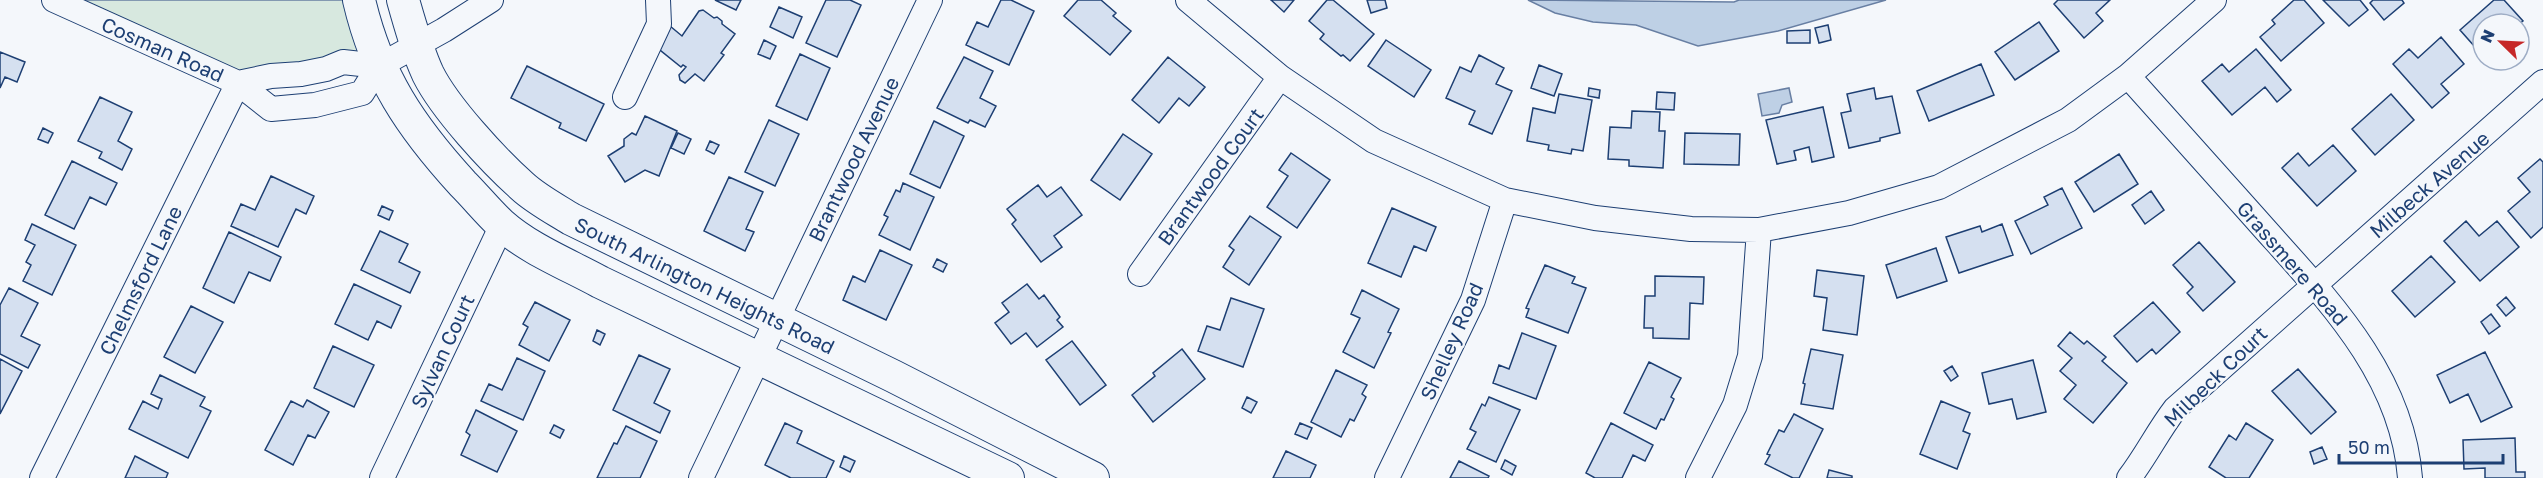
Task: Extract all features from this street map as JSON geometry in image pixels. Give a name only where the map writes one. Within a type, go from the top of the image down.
[{"type":"main road","points":[[359,0],[367,33],[379,66],[397,100],[427,145],[502,225],[541,251],[580,272],[1008,478]]},
{"type":"main road","name":"South Arlington Heights Road","points":[[403,0],[416,45],[428,75],[472,134],[523,187],[571,219],[1093,478]]},
{"type":"street","name":"Cosman Road","points":[[54,0],[238,82],[271,109],[315,105],[362,93],[379,66],[343,62],[326,69],[301,74],[271,75],[238,82]]},
{"type":"street","points":[[379,66],[444,30],[491,0]]},
{"type":"street","points":[[626,97],[659,24],[658,0]]},
{"type":"street","name":"Brantwood Avenue","points":[[701,478],[930,0]]},
{"type":"street","points":[[1188,0],[1281,77],[1374,141],[1505,200],[1595,218],[1679,228],[1759,230],[1849,213],[1939,187],[2068,120],[2128,76],[2214,0]]},
{"type":"street","name":"Grassmere Road","points":[[2128,76],[2314,285],[2361,343],[2395,408],[2409,460],[2410,478]]},
{"type":"street","name":"Brantwood Court","points":[[1140,274],[1281,77]]},
{"type":"street","name":"Chelmsford Lane","points":[[42,478],[238,82]]},
{"type":"street","name":"Milbeck Avenue","points":[[2314,285],[2543,82]]},
{"type":"street","name":"Shelley Road","points":[[1387,478],[1473,300],[1505,200]]},
{"type":"street","name":"Sylvan Court","points":[[382,478],[502,225]]},
{"type":"street","points":[[1698,478],[1735,405],[1750,356],[1759,230]]},
{"type":"street","name":"Milbeck Court","points":[[2129,478],[2175,409],[2314,285]]},
{"type":"shaded area","points":[[53,0],[359,0],[379,66],[238,83]]},
{"type":"water","points":[[1528,0],[1734,2],[1739,0],[1886,0],[1778,31],[1698,46],[1636,25],[1593,22],[1555,13]]},
{"type":"water","points":[[1789,88],[1792,102],[1782,105],[1779,113],[1762,116],[1758,94]]},
{"type":"building","points":[[715,0],[741,0],[736,10]]},
{"type":"building","points":[[826,0],[850,0],[861,5],[837,57],[806,43]]},
{"type":"building","points":[[1001,0],[1011,0],[1034,11],[1009,65],[966,45],[977,22],[988,27]]},
{"type":"building","points":[[1078,0],[1101,0],[1116,13],[1113,16],[1131,31],[1110,55],[1064,16]]},
{"type":"building","points":[[1271,0],[1294,0],[1284,12]]},
{"type":"building","points":[[1327,0],[1333,0],[1374,34],[1350,61],[1320,39],[1324,34],[1309,21]]},
{"type":"building","points":[[1367,0],[1385,0],[1387,8],[1371,13]]},
{"type":"building","points":[[2058,0],[2110,0],[2096,13],[2103,21],[2084,38],[2054,4]]},
{"type":"building","points":[[2294,0],[2304,0],[2324,23],[2281,61],[2260,37],[2275,24],[2272,20]]},
{"type":"building","points":[[2323,0],[2360,0],[2368,10],[2349,26]]},
{"type":"building","points":[[2373,0],[2402,0],[2404,3],[2384,20],[2370,3]]},
{"type":"building","points":[[2494,0],[2504,0],[2515,12],[2480,12]]},
{"type":"building","points":[[779,7],[802,17],[793,38],[770,27]]},
{"type":"building","points":[[703,10],[714,18],[717,17],[735,34],[721,53],[724,55],[704,81],[695,74],[685,83],[680,80],[679,75],[686,67],[683,65],[681,67],[655,46],[670,26],[682,36],[699,11]]},
{"type":"building","points":[[2471,20],[2471,42],[2460,30]]},
{"type":"building","points":[[2039,22],[2059,51],[2015,80],[1995,52]]},
{"type":"building","points":[[1828,25],[1831,40],[1819,43],[1815,28]]},
{"type":"building","points":[[1810,30],[1810,43],[1787,43],[1787,31]]},
{"type":"building","points":[[2441,37],[2464,64],[2441,84],[2449,93],[2432,108],[2393,64],[2409,49],[2418,58]]},
{"type":"building","points":[[764,40],[776,46],[770,59],[758,54]]},
{"type":"building","points":[[1386,40],[1431,70],[1414,97],[1368,66]]},
{"type":"building","points":[[2256,49],[2291,90],[2277,102],[2265,87],[2232,115],[2202,81],[2222,64],[2229,72]]},
{"type":"building","points":[[0,52],[25,62],[17,82],[5,77],[0,88]]},
{"type":"building","points":[[800,54],[830,68],[807,120],[776,106]]},
{"type":"building","points":[[1479,55],[1504,68],[1496,84],[1512,91],[1492,134],[1469,124],[1475,111],[1446,98],[1460,67],[1471,72]]},
{"type":"building","points":[[964,57],[993,71],[980,98],[996,106],[985,127],[970,120],[968,123],[937,108]]},
{"type":"building","points":[[1168,57],[1205,87],[1189,106],[1179,98],[1159,123],[1132,100]]},
{"type":"building","points":[[1981,64],[1994,95],[1929,121],[1917,91]]},
{"type":"building","points":[[1539,65],[1562,74],[1554,96],[1531,88]]},
{"type":"building","points":[[527,66],[604,104],[586,141],[559,128],[561,123],[511,98]]},
{"type":"building","points":[[1589,88],[1600,90],[1599,98],[1588,96]]},
{"type":"building","points":[[1874,88],[1876,99],[1892,96],[1900,133],[1880,138],[1880,141],[1849,148],[1841,113],[1851,111],[1847,94]]},
{"type":"building","points":[[1657,92],[1675,93],[1674,110],[1656,109]]},
{"type":"building","points":[[1559,94],[1592,100],[1583,151],[1572,149],[1571,154],[1548,150],[1549,145],[1527,141],[1533,108],[1555,113]]},
{"type":"building","points":[[2391,94],[2414,120],[2375,155],[2352,129]]},
{"type":"building","points":[[100,97],[132,112],[118,141],[132,149],[122,170],[99,158],[102,152],[78,141]]},
{"type":"building","points":[[1823,107],[1834,157],[1812,162],[1809,147],[1794,151],[1796,160],[1777,164],[1766,120]]},
{"type":"building","points":[[1632,111],[1660,112],[1659,131],[1665,131],[1663,168],[1629,166],[1629,160],[1608,159],[1610,127],[1631,128]]},
{"type":"building","points":[[645,116],[677,131],[659,176],[645,170],[625,182],[608,156],[624,146],[624,139],[632,133],[636,135]]},
{"type":"building","points":[[769,120],[799,134],[775,186],[745,172]]},
{"type":"building","points":[[934,121],[964,136],[940,188],[910,174]]},
{"type":"building","points":[[43,128],[53,133],[48,143],[38,139]]},
{"type":"building","points":[[678,133],[691,139],[684,154],[671,148]]},
{"type":"building","points":[[1685,133],[1740,134],[1739,165],[1684,164]]},
{"type":"building","points":[[1123,134],[1152,154],[1120,200],[1091,180]]},
{"type":"building","points":[[710,141],[719,145],[714,154],[706,150]]},
{"type":"building","points":[[2333,145],[2356,171],[2317,206],[2282,168],[2298,153],[2309,166]]},
{"type":"building","points":[[1291,153],[1330,180],[1297,228],[1267,207],[1288,176],[1279,170]]},
{"type":"building","points":[[2119,154],[2138,184],[2094,212],[2075,182]]},
{"type":"building","points":[[2540,159],[2543,162],[2543,227],[2531,238],[2508,211],[2530,192],[2518,178]]},
{"type":"building","points":[[72,161],[117,183],[106,205],[90,197],[74,229],[45,215]]},
{"type":"building","points":[[271,176],[314,196],[306,214],[296,209],[278,247],[231,226],[241,204],[255,210]]},
{"type":"building","points":[[729,177],[763,192],[746,229],[754,232],[745,251],[704,231]]},
{"type":"building","points":[[903,183],[934,197],[910,250],[879,235],[888,217],[884,215],[896,190],[900,192]]},
{"type":"building","points":[[1038,185],[1047,197],[1061,187],[1082,215],[1054,236],[1062,247],[1041,262],[1012,224],[1016,220],[1007,209]]},
{"type":"building","points":[[2062,188],[2082,228],[2031,254],[2015,221],[2048,205],[2044,197]]},
{"type":"building","points":[[2151,191],[2164,210],[2145,224],[2132,205]]},
{"type":"building","points":[[382,206],[393,211],[389,220],[378,215]]},
{"type":"building","points":[[1392,208],[1436,227],[1426,251],[1414,246],[1401,277],[1368,263]]},
{"type":"building","points":[[1250,216],[1281,237],[1249,285],[1223,267],[1234,250],[1229,246]]},
{"type":"building","points":[[2466,221],[2479,236],[2497,221],[2519,247],[2480,281],[2444,241]]},
{"type":"building","points":[[32,224],[76,245],[52,295],[23,281],[31,265],[26,262],[35,245],[25,240]]},
{"type":"building","points":[[2002,224],[2013,255],[1959,273],[1946,237],[1980,226],[1982,232]]},
{"type":"building","points":[[380,231],[408,244],[399,262],[420,272],[410,293],[361,270]]},
{"type":"building","points":[[229,232],[281,257],[270,281],[249,272],[234,303],[203,288]]},
{"type":"building","points":[[2199,242],[2235,282],[2203,311],[2187,293],[2193,287],[2173,265]]},
{"type":"building","points":[[1936,248],[1947,281],[1897,298],[1886,265]]},
{"type":"building","points":[[880,250],[912,265],[886,320],[843,300],[853,276],[865,282]]},
{"type":"building","points":[[2431,256],[2455,282],[2415,317],[2392,291]]},
{"type":"building","points":[[937,259],[947,264],[943,272],[933,267]]},
{"type":"building","points":[[1545,265],[1575,277],[1572,283],[1586,288],[1568,333],[1526,317],[1529,309],[1526,308]]},
{"type":"building","points":[[1817,270],[1864,276],[1857,335],[1823,330],[1827,298],[1814,296]]},
{"type":"building","points":[[1655,276],[1704,277],[1703,304],[1690,303],[1689,339],[1653,338],[1653,328],[1644,328],[1645,296],[1655,296]]},
{"type":"building","points":[[354,284],[401,306],[391,328],[377,321],[368,340],[335,324]]},
{"type":"building","points":[[1027,284],[1039,299],[1044,295],[1060,317],[1057,320],[1063,327],[1037,347],[1026,333],[1011,344],[995,323],[1009,312],[1002,303]]},
{"type":"building","points":[[9,288],[38,303],[21,336],[40,345],[28,368],[0,354],[0,305]]},
{"type":"building","points":[[1362,290],[1399,309],[1388,332],[1391,333],[1374,368],[1343,352],[1360,318],[1351,314]]},
{"type":"building","points":[[2506,297],[2515,308],[2506,316],[2497,305]]},
{"type":"building","points":[[1231,298],[1264,309],[1243,367],[1198,351],[1207,326],[1220,330]]},
{"type":"building","points":[[535,302],[570,320],[549,361],[519,345],[528,327],[523,324]]},
{"type":"building","points":[[2153,302],[2180,332],[2156,354],[2152,349],[2137,362],[2114,336]]},
{"type":"building","points":[[191,306],[223,322],[195,373],[164,357]]},
{"type":"building","points":[[2491,314],[2500,326],[2489,334],[2481,322]]},
{"type":"building","points":[[597,330],[605,334],[600,345],[593,341]]},
{"type":"building","points":[[2070,332],[2084,344],[2087,341],[2106,357],[2102,361],[2127,383],[2093,423],[2064,399],[2076,385],[2060,371],[2072,358],[2058,346]]},
{"type":"building","points":[[1522,333],[1556,346],[1536,399],[1493,383],[1499,365],[1509,369]]},
{"type":"building","points":[[1072,341],[1106,385],[1080,405],[1046,360]]},
{"type":"building","points":[[333,346],[374,365],[354,407],[314,388]]},
{"type":"building","points":[[1182,349],[1205,379],[1153,422],[1132,395],[1155,376],[1153,373]]},
{"type":"building","points":[[1811,349],[1843,355],[1833,409],[1801,404]]},
{"type":"building","points":[[2485,352],[2512,407],[2481,422],[2468,394],[2450,403],[2437,375]]},
{"type":"building","points":[[639,355],[670,369],[654,403],[670,411],[660,433],[613,410]]},
{"type":"building","points":[[517,358],[545,371],[523,420],[481,401],[489,384],[502,390]]},
{"type":"building","points":[[0,359],[22,371],[0,414]]},
{"type":"building","points":[[2033,360],[2046,412],[2017,419],[2012,399],[1989,404],[1982,373]]},
{"type":"building","points":[[1649,362],[1681,378],[1671,397],[1674,399],[1664,420],[1661,419],[1656,429],[1624,413]]},
{"type":"building","points":[[1952,366],[1958,376],[1951,381],[1944,371]]},
{"type":"building","points":[[2298,369],[2336,412],[2311,434],[2272,391]]},
{"type":"building","points":[[1336,370],[1367,385],[1362,394],[1366,397],[1354,421],[1350,419],[1341,437],[1311,422]]},
{"type":"building","points":[[160,375],[205,397],[200,406],[211,411],[188,458],[129,429],[143,401],[158,409],[162,399],[151,394]]},
{"type":"building","points":[[1247,397],[1257,402],[1251,413],[1242,408]]},
{"type":"building","points":[[1489,397],[1520,410],[1496,462],[1467,449],[1476,432],[1470,429],[1482,404],[1485,406]]},
{"type":"building","points":[[307,400],[329,412],[315,438],[308,435],[293,465],[265,450],[291,401],[303,407]]},
{"type":"building","points":[[1941,401],[1970,413],[1963,431],[1970,434],[1957,469],[1920,454]]},
{"type":"building","points":[[476,410],[517,431],[497,472],[461,455],[470,435],[466,432]]},
{"type":"building","points":[[1794,414],[1823,429],[1799,478],[1793,478],[1765,464],[1770,455],[1767,454],[1779,430],[1784,432]]},
{"type":"building","points":[[785,423],[802,431],[797,443],[834,461],[826,478],[791,478],[765,465]]},
{"type":"building","points":[[1300,423],[1312,428],[1307,439],[1295,434]]},
{"type":"building","points":[[1611,423],[1653,445],[1645,461],[1633,455],[1622,478],[1595,478],[1586,473]]},
{"type":"building","points":[[2246,423],[2273,440],[2249,478],[2226,478],[2209,467],[2229,435],[2236,440]]},
{"type":"building","points":[[554,425],[564,430],[560,438],[550,433]]},
{"type":"building","points":[[626,426],[657,441],[640,478],[597,478],[614,443],[617,444]]},
{"type":"building","points":[[2515,438],[2516,472],[2525,472],[2525,478],[2485,478],[2485,468],[2464,469],[2463,440]]},
{"type":"building","points":[[2322,447],[2327,459],[2314,464],[2310,452]]},
{"type":"building","points":[[1286,451],[1316,465],[1310,478],[1273,478]]},
{"type":"building","points":[[135,456],[168,473],[166,478],[125,478]]},
{"type":"building","points":[[844,456],[855,461],[850,472],[840,467]]},
{"type":"building","points":[[1505,460],[1516,466],[1512,475],[1501,469]]},
{"type":"building","points":[[1459,461],[1489,476],[1488,478],[1450,478]]},
{"type":"building","points":[[1829,470],[1852,476],[1852,478],[1827,478]]}]
